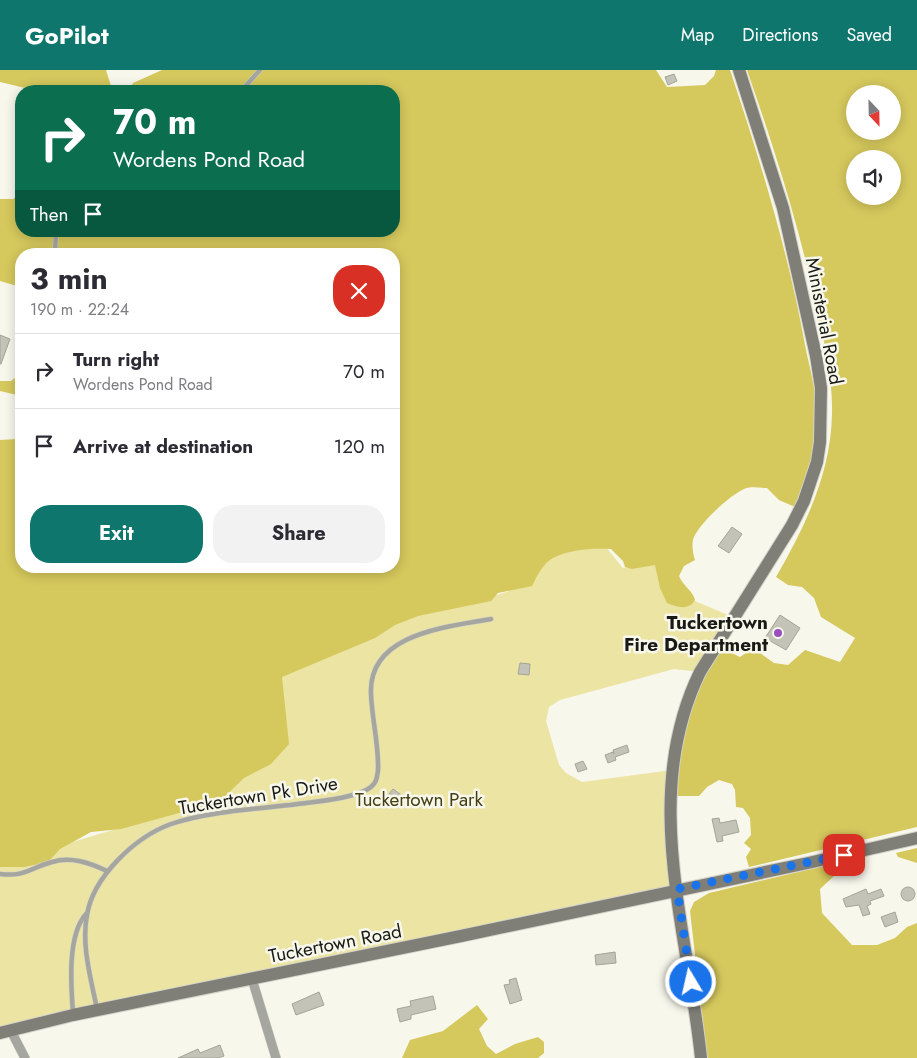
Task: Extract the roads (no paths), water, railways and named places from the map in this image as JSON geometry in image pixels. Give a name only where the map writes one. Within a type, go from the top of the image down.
[{"type":"main road","name":"Ministerial Road","points":[[701,1058],[669,821],[673,761],[682,719],[700,672],[778,551],[800,512],[817,462],[820,442],[820,388],[812,337],[783,208],[739,70]]},
{"type":"main road","name":"Tuckertown Road","points":[[6,1032],[73,1015],[808,863],[917,838]]},
{"type":"street","points":[[252,979],[276,1058]]},
{"type":"street","points":[[6,1032],[25,1058]]},
{"type":"lane","points":[[246,85],[260,70]]},
{"type":"lane","name":"Tuckertown Pk Drive","points":[[98,1010],[86,948],[87,913],[90,902],[113,863],[157,831],[171,824],[208,816],[322,801],[370,788],[377,781],[378,770],[371,685],[378,662],[389,650],[426,631],[491,618]]},
{"type":"lane","points":[[0,874],[24,874],[51,862],[66,859],[89,863],[108,871]]},
{"type":"lane","name":"Tuckertown Pk Drive","points":[[73,1015],[72,956],[80,921],[87,913]]},
{"type":"place","name":"Tuckertown Fire Department","points":[[778,633]]},
{"type":"park label","name":"Tuckertown Park","points":[[419,799]]}]
